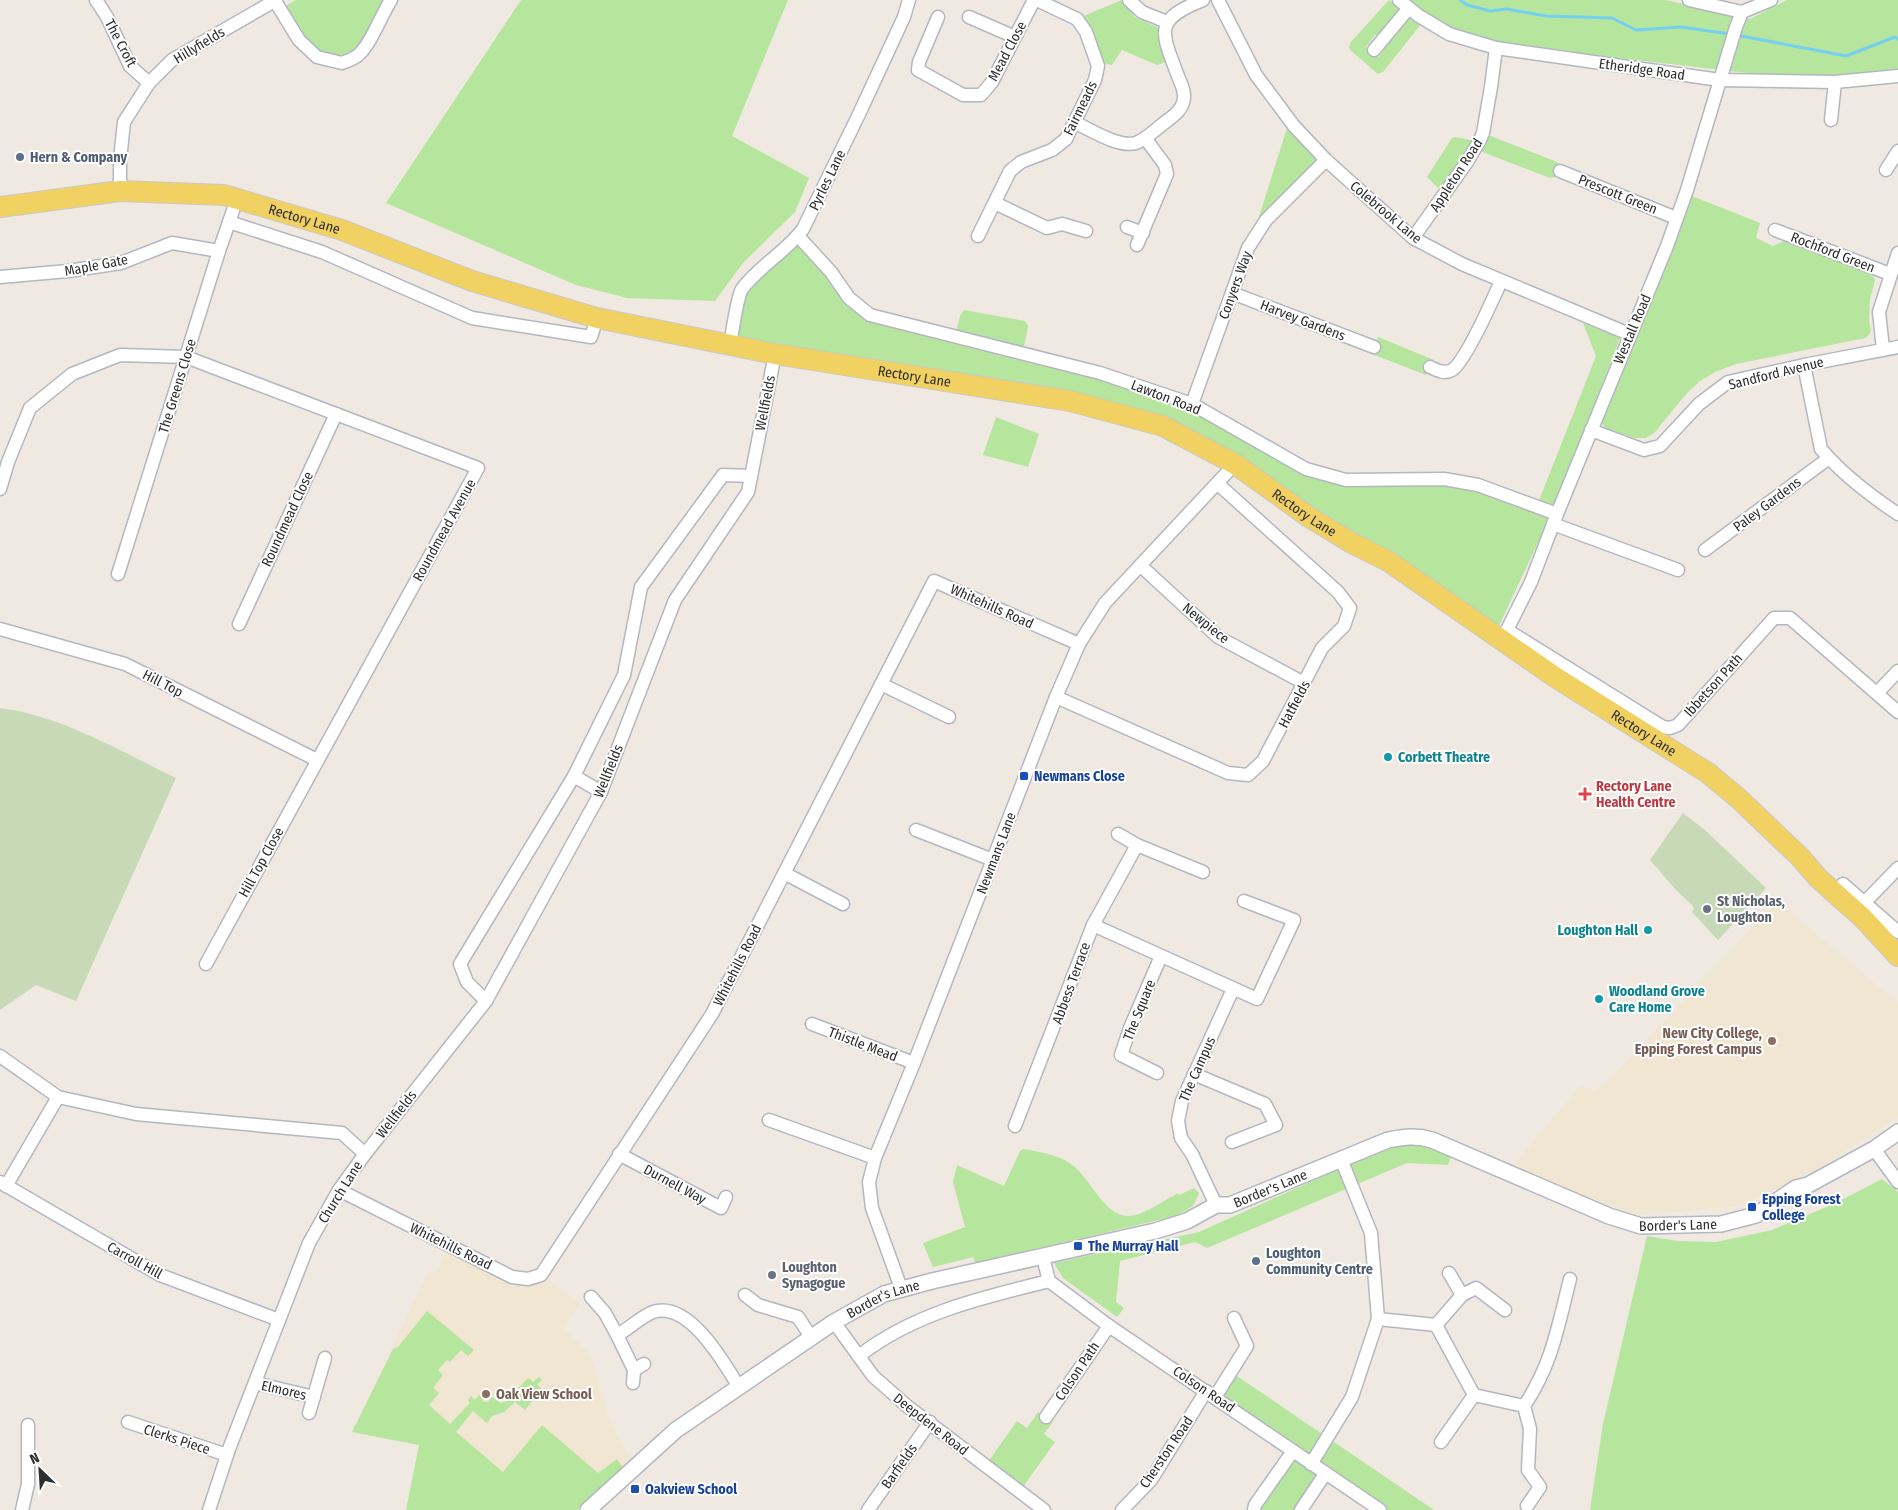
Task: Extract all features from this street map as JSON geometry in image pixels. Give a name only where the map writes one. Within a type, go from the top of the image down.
[{"type":"main road","name":"Rectory Lane","points":[[0,207],[120,191],[224,196],[342,230],[472,281],[597,318],[775,354],[1070,400],[1163,426],[1235,464],[1309,517],[1388,562],[1504,635],[1556,677],[1708,774],[1738,798],[1800,857],[1818,878],[1863,918],[1898,956]]},
{"type":"street","name":"The Croft","points":[[96,0],[107,16],[130,66],[149,83]]},
{"type":"street","name":"Hillyfields","points":[[120,191],[120,160],[124,122],[149,83],[172,60],[276,0]]},
{"type":"street","points":[[276,0],[299,40],[317,57],[342,63],[358,55],[375,30],[391,0]]},
{"type":"street","name":"Pyrles Lane","points":[[730,345],[741,290],[772,257],[798,236],[803,229],[904,17],[909,0]]},
{"type":"street","name":"Mead Close","points":[[938,17],[919,62],[918,70],[963,95],[982,95],[992,82],[1035,0]]},
{"type":"street","name":"Fairmeads","points":[[978,236],[1010,171],[1021,162],[1052,150],[1066,139],[1076,123],[1095,80],[1098,66],[1086,32],[1077,19],[1035,0]]},
{"type":"street","points":[[1129,0],[1142,12],[1167,22]]},
{"type":"street","points":[[1076,123],[1120,144],[1134,143],[1145,138],[1179,112],[1184,98],[1183,88],[1164,34],[1167,22],[1174,14],[1203,0]]},
{"type":"street","name":"Colebrook Lane","points":[[1218,0],[1256,75],[1294,126],[1326,160],[1414,238],[1462,264],[1629,334]]},
{"type":"street","points":[[1689,0],[1742,12],[1771,0]]},
{"type":"street","points":[[1374,50],[1404,4]]},
{"type":"street","name":"Etheridge Road","points":[[1404,4],[1449,34],[1496,48],[1720,80],[1834,82],[1898,76]]},
{"type":"street","name":"Westall Road","points":[[1504,635],[1532,582],[1555,519],[1629,334],[1667,246],[1742,12]]},
{"type":"street","points":[[969,17],[1015,37]]},
{"type":"street","name":"Appleton Road","points":[[1414,238],[1467,162],[1483,133],[1496,48]]},
{"type":"street","points":[[1831,120],[1834,82]]},
{"type":"street","points":[[1127,227],[1140,239],[1167,174],[1165,165],[1145,138]]},
{"type":"street","points":[[1886,170],[1898,151]]},
{"type":"street","name":"Conyers Way","points":[[1192,404],[1248,248],[1266,220],[1326,160]]},
{"type":"street","name":"Prescott Green","points":[[1560,171],[1676,218]]},
{"type":"street","name":"The Greens Close","points":[[118,574],[219,251],[238,199]]},
{"type":"street","points":[[995,203],[1047,228],[1062,224],[1086,231]]},
{"type":"street","name":"Rectory Lane","points":[[229,222],[322,252],[472,318],[591,336],[597,318]]},
{"type":"street","name":"Rochford Green","points":[[1775,230],[1890,274]]},
{"type":"street","name":"Lawton Road","points":[[798,236],[831,272],[849,298],[870,315],[1100,373],[1192,404],[1306,469],[1346,480],[1444,479],[1478,486],[1555,519]]},
{"type":"street","name":"Maple Gate","points":[[0,277],[68,271],[122,263],[172,243],[219,251]]},
{"type":"street","points":[[1884,349],[1879,312],[1898,253]]},
{"type":"street","points":[[1430,367],[1441,372],[1452,370],[1462,359],[1501,281]]},
{"type":"street","name":"Harvey Gardens","points":[[1232,292],[1374,347]]},
{"type":"street","name":"Sandford Avenue","points":[[1591,430],[1644,450],[1660,446],[1699,404],[1728,382],[1898,347]]},
{"type":"street","name":"Wellfields","points":[[365,1154],[486,1002],[601,792],[675,600],[748,492],[775,354]]},
{"type":"street","name":"Roundmead Avenue","points":[[0,489],[8,462],[30,408],[72,374],[120,355],[186,357],[478,468],[317,760]]},
{"type":"street","points":[[1804,365],[1821,449],[1876,499],[1898,514]]},
{"type":"street","name":"Roundmead Close","points":[[239,624],[336,414]]},
{"type":"street","name":"Paley Gardens","points":[[1705,550],[1829,458]]},
{"type":"street","name":"Newmans Lane","points":[[901,1288],[872,1208],[868,1182],[875,1158],[914,1063],[1056,698],[1079,644],[1105,603],[1235,464]]},
{"type":"street","points":[[486,1002],[467,982],[460,964],[574,776],[624,675],[641,587],[723,475],[751,476]]},
{"type":"street","name":"Hatfields","points":[[1056,698],[1228,773],[1248,774],[1263,761],[1322,648],[1344,626],[1350,608],[1338,592],[1218,484]]},
{"type":"street","points":[[1555,519],[1678,570]]},
{"type":"street","name":"Newpiece","points":[[1141,566],[1218,636],[1304,683]]},
{"type":"street","name":"Whitehills Road","points":[[339,1190],[512,1277],[528,1280],[540,1275],[712,1014],[934,581],[1079,644]]},
{"type":"street","name":"Ibbetson Path","points":[[1504,635],[1663,727],[1670,728],[1678,724],[1774,618],[1790,618],[1898,712]]},
{"type":"street","name":"Hill Top","points":[[0,629],[125,664],[317,760]]},
{"type":"street","points":[[1877,693],[1898,670]]},
{"type":"street","points":[[881,684],[949,717]]},
{"type":"street","name":"Hill Top Close","points":[[206,964],[317,760]]},
{"type":"street","points":[[574,776],[601,792]]},
{"type":"street","points":[[916,830],[993,860]]},
{"type":"street","points":[[1118,834],[1137,845],[1203,872]]},
{"type":"street","name":"Abbess Terrace","points":[[1015,1126],[1093,926],[1137,845]]},
{"type":"street","points":[[1864,903],[1898,868]]},
{"type":"street","points":[[784,873],[843,904]]},
{"type":"street","points":[[1843,884],[1898,932]]},
{"type":"street","points":[[1093,926],[1257,999],[1294,920],[1244,900]]},
{"type":"street","name":"The Square","points":[[1157,1073],[1122,1055],[1130,1028],[1161,956]]},
{"type":"street","name":"The Campus","points":[[1216,1205],[1192,1154],[1181,1138],[1178,1121],[1182,1101],[1233,989]]},
{"type":"street","name":"Thistle Mead","points":[[812,1024],[914,1063]]},
{"type":"street","name":"Church Lane","points":[[0,1056],[58,1097],[136,1114],[342,1133],[365,1154],[339,1190],[309,1243],[227,1455],[209,1510]]},
{"type":"street","points":[[1194,1074],[1270,1102],[1276,1125],[1232,1142]]},
{"type":"street","points":[[3,1184],[58,1097]]},
{"type":"street","points":[[769,1120],[875,1158]]},
{"type":"street","name":"Border's Lane","points":[[588,1510],[676,1430],[811,1337],[876,1298],[901,1288],[1155,1231],[1187,1221],[1216,1205],[1230,1205],[1388,1140],[1406,1136],[1420,1136],[1432,1140],[1609,1216],[1641,1226],[1721,1224],[1756,1215],[1796,1188],[1808,1185],[1874,1149],[1898,1132]]},
{"type":"street","points":[[1874,1149],[1898,1182]]},
{"type":"street","name":"Durnell Way","points":[[619,1154],[721,1208],[726,1197]]},
{"type":"street","points":[[1311,1464],[1352,1397],[1378,1319],[1371,1234],[1341,1159]]},
{"type":"street","name":"Carroll Hill","points":[[3,1184],[160,1276],[279,1320]]},
{"type":"street","points":[[858,1356],[886,1336],[941,1313],[988,1296],[1049,1281],[1043,1257]]},
{"type":"street","points":[[1449,1273],[1462,1295]]},
{"type":"street","points":[[1527,1506],[1540,1487],[1528,1470],[1530,1429],[1524,1406],[1537,1387],[1552,1352],[1570,1279]]},
{"type":"street","name":"Colson Road","points":[[1049,1281],[1109,1326],[1380,1510]]},
{"type":"street","points":[[1436,1325],[1462,1295],[1476,1288],[1505,1310]]},
{"type":"street","points":[[745,1294],[758,1305],[798,1317],[811,1337]]},
{"type":"street","points":[[591,1297],[606,1313],[637,1372]]},
{"type":"street","points":[[616,1335],[652,1313],[663,1310],[681,1317],[693,1324],[702,1334],[740,1387]]},
{"type":"street","name":"Cherston Road","points":[[1122,1510],[1151,1480],[1247,1346],[1234,1318]]},
{"type":"street","points":[[1378,1319],[1436,1325]]},
{"type":"street","name":"Deepdene Road","points":[[834,1322],[873,1376],[907,1406],[1044,1510]]},
{"type":"street","points":[[1436,1325],[1474,1395],[1524,1406]]},
{"type":"street","name":"Colson Path","points":[[1046,1417],[1109,1326]]},
{"type":"street","name":"Elmores","points":[[309,1413],[325,1358]]},
{"type":"street","name":"Elmores","points":[[254,1383],[314,1397]]},
{"type":"street","points":[[1441,1442],[1474,1395]]},
{"type":"street","name":"Clerks Piece","points":[[128,1422],[227,1455]]},
{"type":"street","name":"Barfields","points":[[868,1510],[930,1422]]},
{"type":"street","points":[[22,1510],[28,1484],[28,1425]]},
{"type":"street","points":[[1254,1510],[1293,1451]]},
{"type":"street","points":[[1301,1510],[1325,1474]]},
{"type":"shaded area","name":"New City College, Epping Forest Campus","points":[[1777,901],[1898,1003],[1898,1117],[1816,1170],[1741,1206],[1637,1215],[1555,1184],[1514,1165],[1581,1085],[1595,1091],[1611,1078]]},
{"type":"shaded area","name":"Oak View School","points":[[449,1245],[512,1277],[541,1275],[580,1302],[564,1328],[590,1354],[610,1421],[633,1463],[577,1510],[406,1510],[419,1445],[352,1432],[429,1271],[436,1273]]},
{"type":"green space","points":[[296,0],[391,0],[375,30],[342,63],[317,57],[280,9]]},
{"type":"green space","points":[[521,0],[788,0],[732,136],[809,178],[795,212],[743,263],[715,301],[627,298],[576,285],[386,203]]},
{"type":"green space","points":[[1122,0],[1135,17],[1159,28],[1157,33],[1166,62],[1157,65],[1122,50],[1112,65],[1102,63],[1081,17]]},
{"type":"green space","points":[[1389,0],[1404,11],[1385,32],[1375,35],[1366,47],[1378,57],[1388,45],[1389,36],[1408,14],[1422,23],[1383,72],[1378,74],[1349,49],[1350,43]]},
{"type":"green space","points":[[1409,0],[1666,0],[1750,19],[1787,0],[1898,0],[1898,72],[1800,79],[1497,44],[1452,31],[1423,12]]},
{"type":"green space","points":[[1288,125],[1319,161],[1253,236]]},
{"type":"green space","points":[[1483,133],[1557,162],[1561,165],[1560,171],[1556,177],[1550,178],[1475,149]]},
{"type":"green space","points":[[1452,138],[1476,141],[1442,192],[1427,177]]},
{"type":"green space","points":[[1692,196],[1760,223],[1756,238],[1773,246],[1784,241],[1871,272],[1875,280],[1870,299],[1869,319],[1871,332],[1866,338],[1736,364],[1715,372],[1700,381],[1687,393],[1655,432],[1646,438],[1634,438],[1605,428],[1601,421]]},
{"type":"green space","points":[[802,240],[870,315],[1192,404],[1260,444],[1346,480],[1444,479],[1551,512],[1547,523],[1499,626],[1485,625],[1165,422],[735,342],[746,293],[776,261]]},
{"type":"green space","points":[[964,310],[1025,321],[1028,326],[1024,347],[956,332],[960,316]]},
{"type":"green space","points":[[1583,323],[1620,338],[1555,509],[1538,503],[1596,356]]},
{"type":"green space","points":[[1378,337],[1434,360],[1426,375],[1372,354]]},
{"type":"green space","points":[[996,417],[1039,434],[1028,467],[983,455]]},
{"type":"green space","points":[[0,708],[23,712],[68,727],[112,746],[176,778],[76,1001],[36,985],[0,1010]]},
{"type":"green space","points":[[1683,813],[1706,831],[1766,888],[1718,940],[1692,912],[1694,909],[1692,905],[1650,860]]},
{"type":"green space","points":[[1402,1144],[1429,1147],[1452,1154],[1448,1165],[1407,1163],[1207,1248],[1195,1242],[1120,1261],[1116,1302],[1124,1308],[1117,1317],[1063,1278],[1054,1263],[1199,1232],[1337,1170]]},
{"type":"green space","points":[[1023,1149],[1042,1152],[1071,1164],[1085,1178],[1105,1204],[1120,1215],[1129,1216],[1140,1213],[1178,1193],[1179,1195],[1194,1188],[1199,1193],[1193,1206],[1176,1216],[975,1263],[973,1257],[933,1267],[923,1243],[965,1227],[953,1182],[957,1165],[1004,1186],[1020,1151]]},
{"type":"green space","points":[[1882,1179],[1898,1192],[1898,1510],[1590,1510],[1603,1424],[1647,1236],[1678,1241],[1716,1242],[1772,1230],[1836,1203]]},
{"type":"green space","points":[[427,1311],[474,1350],[468,1356],[461,1350],[450,1362],[447,1360],[438,1370],[443,1375],[433,1388],[439,1393],[429,1405],[450,1424],[470,1403],[468,1400],[471,1396],[475,1400],[480,1394],[483,1396],[482,1401],[484,1402],[488,1402],[492,1397],[501,1403],[506,1401],[528,1378],[533,1382],[539,1377],[542,1380],[537,1385],[542,1389],[525,1410],[515,1402],[504,1412],[492,1416],[487,1423],[473,1411],[456,1432],[503,1472],[542,1425],[598,1473],[617,1459],[625,1470],[577,1510],[406,1510],[419,1445],[352,1432],[393,1349],[398,1347]]},
{"type":"green space","points":[[1231,1372],[1434,1510],[1380,1510],[1325,1474],[1301,1510],[1250,1510],[1293,1451],[1215,1397]]},
{"type":"green space","points":[[1038,1412],[1053,1422],[1044,1434],[1055,1442],[1020,1491],[985,1466],[1017,1421],[1027,1428]]},
{"type":"waterway","points":[[1460,0],[1467,5],[1490,11],[1507,9],[1546,16],[1612,18],[1636,30],[1681,27],[1730,34]]},
{"type":"waterway","points":[[1736,35],[1846,56],[1895,37],[1898,39]]},
{"type":"place","name":"Hern & Company","points":[[20,157]]},
{"type":"place","name":"Corbett Theatre","points":[[1388,757]]},
{"type":"place","name":"Newmans Close","points":[[1024,776]]},
{"type":"place","name":"Rectory Lane Health Centre","points":[[1585,794]]},
{"type":"place","name":"St Nicholas, Loughton","points":[[1707,909]]},
{"type":"place","name":"Loughton Hall","points":[[1648,930]]},
{"type":"place","name":"Woodland Grove Care Home","points":[[1599,999]]},
{"type":"place","name":"New City College, Epping Forest Campus","points":[[1772,1041]]},
{"type":"place","name":"Epping Forest College","points":[[1752,1207]]},
{"type":"place","name":"The Murray Hall","points":[[1078,1246]]},
{"type":"place","name":"Loughton Community Centre","points":[[1256,1261]]},
{"type":"place","name":"Loughton Synagogue","points":[[772,1275]]},
{"type":"place","name":"Oak View School","points":[[486,1394]]},
{"type":"place","name":"Oakview School","points":[[635,1489]]}]
